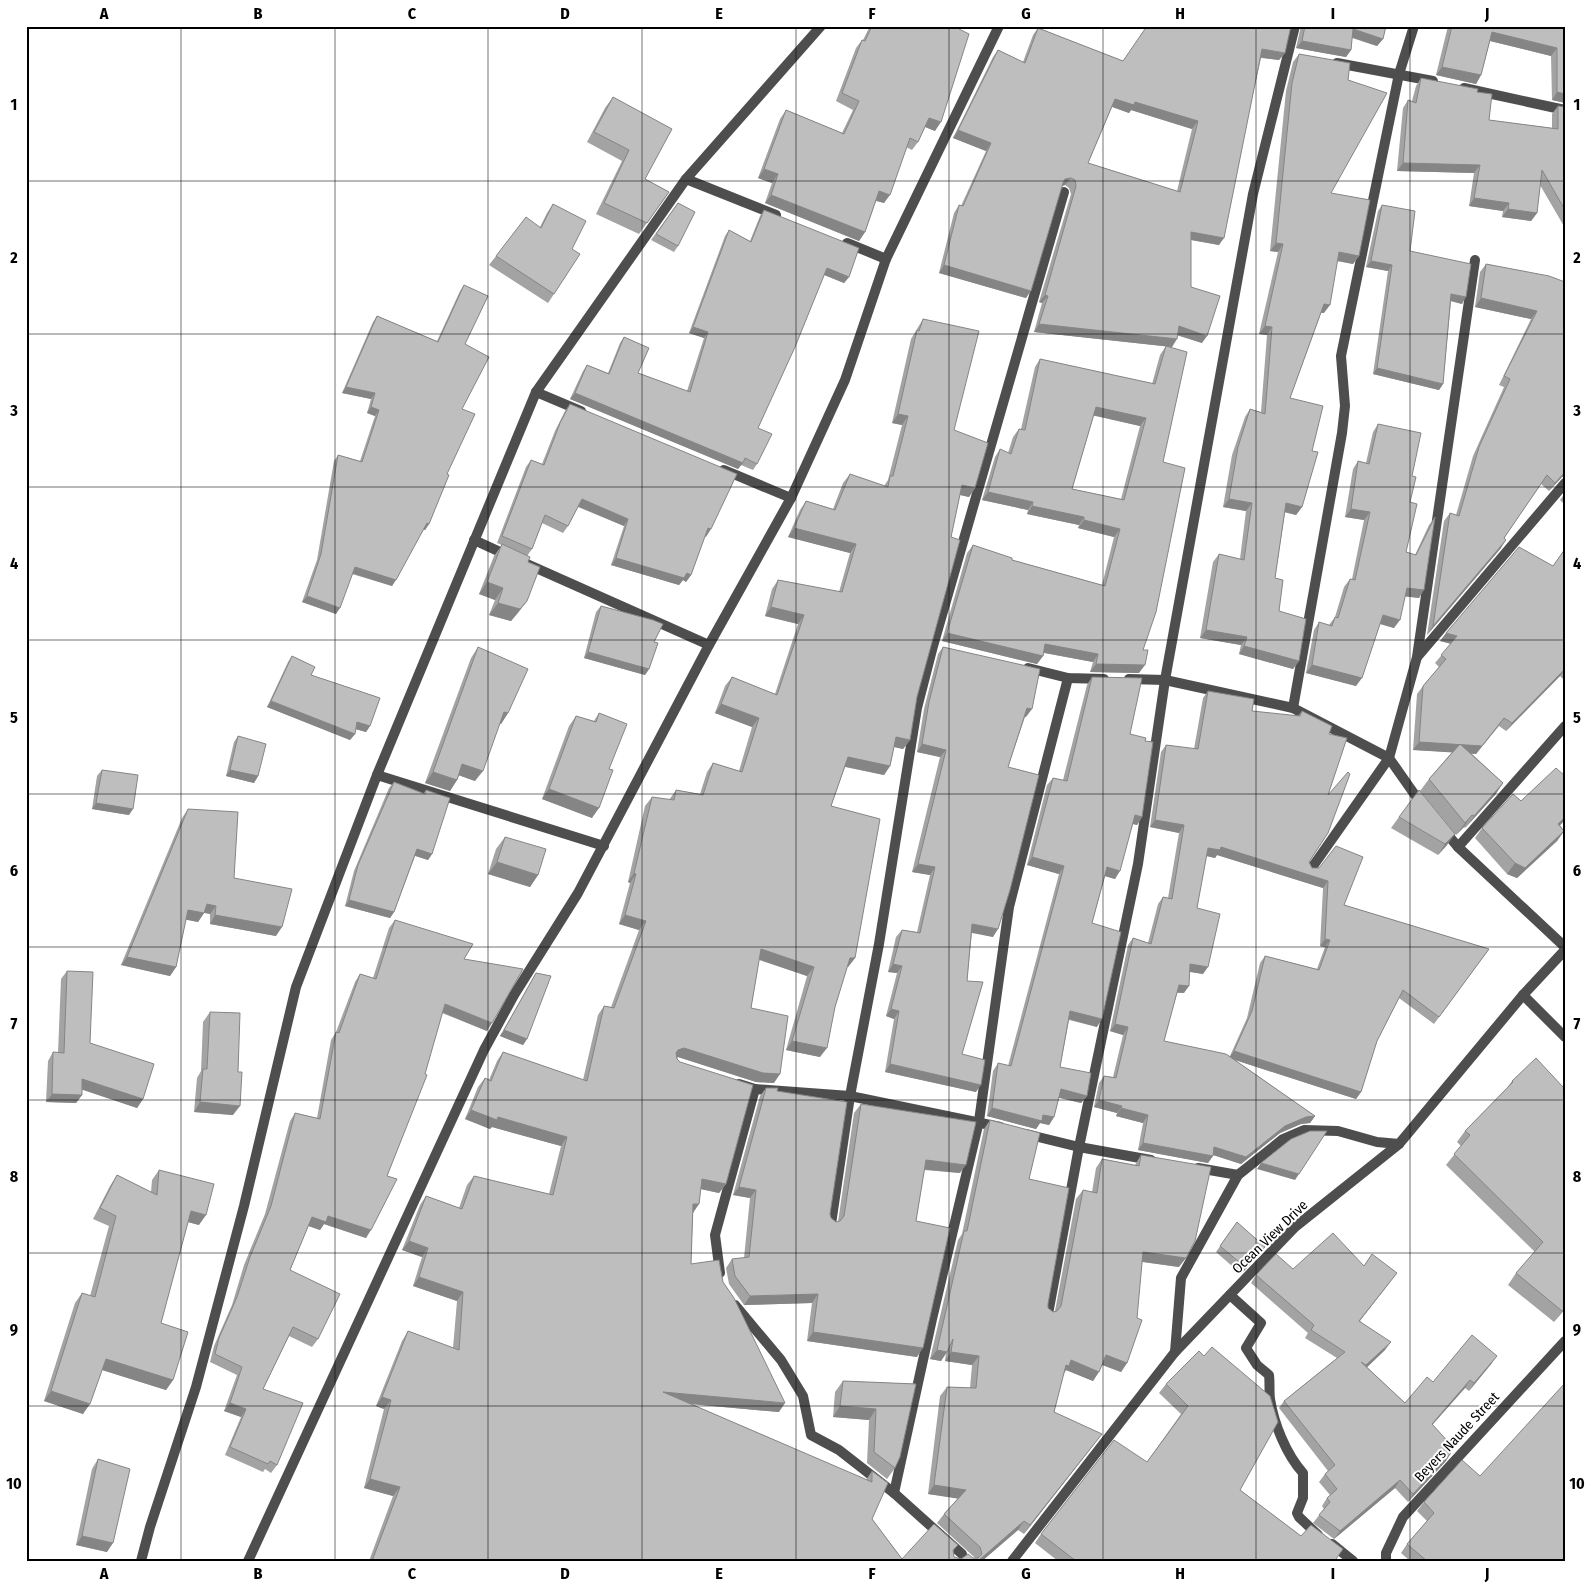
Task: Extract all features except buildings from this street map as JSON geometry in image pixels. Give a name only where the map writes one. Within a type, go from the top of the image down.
[{"type":"street","points":[[141,1561],[196,1387],[244,1206],[296,987],[377,775],[536,392],[686,179],[821,26]]},
{"type":"street","points":[[248,1561],[484,1050],[514,995],[578,893],[708,645],[791,498],[846,380],[886,259],[999,26]]},
{"type":"street","points":[[1048,1314],[1079,1148],[1138,864],[1166,680],[1253,194],[1294,55],[1296,26]]},
{"type":"street","points":[[1293,708],[1342,433],[1345,406],[1341,356],[1399,74],[1414,26]]},
{"type":"street","points":[[1326,61],[1399,74],[1565,110]]},
{"type":"street","points":[[686,179],[786,219]]},
{"type":"street","points":[[831,1224],[850,1096],[878,944],[917,708],[937,647],[1064,192]]},
{"type":"street","points":[[841,241],[886,259]]},
{"type":"street","points":[[1311,869],[1389,758],[1417,657],[1475,260]]},
{"type":"street","points":[[536,392],[591,415]]},
{"type":"street","points":[[718,468],[791,498]]},
{"type":"street","points":[[1417,657],[1565,483]]},
{"type":"street","points":[[474,540],[708,645]]},
{"type":"street","points":[[1020,666],[1068,678],[1166,680],[1293,708],[1389,758],[1433,818],[1458,847],[1565,948]]},
{"type":"street","points":[[894,1493],[932,1319],[979,1121],[1010,907],[1068,678]]},
{"type":"street","points":[[1458,847],[1565,726]]},
{"type":"street","points":[[377,775],[604,846]]},
{"type":"street","name":"Ocean View Drive","points":[[1012,1561],[1175,1352],[1296,1228],[1399,1144],[1523,995],[1565,948]]},
{"type":"street","points":[[1523,995],[1565,1037]]},
{"type":"street","points":[[728,1080],[755,1089],[850,1096],[979,1121],[1079,1148],[1163,1162]]},
{"type":"street","points":[[755,1089],[715,1235],[724,1290],[781,1360],[803,1396],[811,1434],[839,1450],[894,1493],[965,1558]]},
{"type":"street","points":[[1175,1352],[1181,1278],[1238,1175],[1283,1139],[1304,1130],[1338,1131],[1377,1142],[1399,1144]]},
{"type":"street","points":[[1191,1167],[1238,1175]]},
{"type":"street","points":[[1230,1295],[1261,1323],[1246,1348],[1257,1365],[1269,1375],[1270,1399],[1280,1432],[1296,1464],[1303,1473],[1303,1498],[1297,1513],[1315,1533],[1353,1561]]},
{"type":"street","name":"Beyers Naude Street","points":[[1386,1561],[1386,1553],[1403,1517],[1565,1341]]},
{"type":"street","points":[[953,1561],[965,1558]]}]
